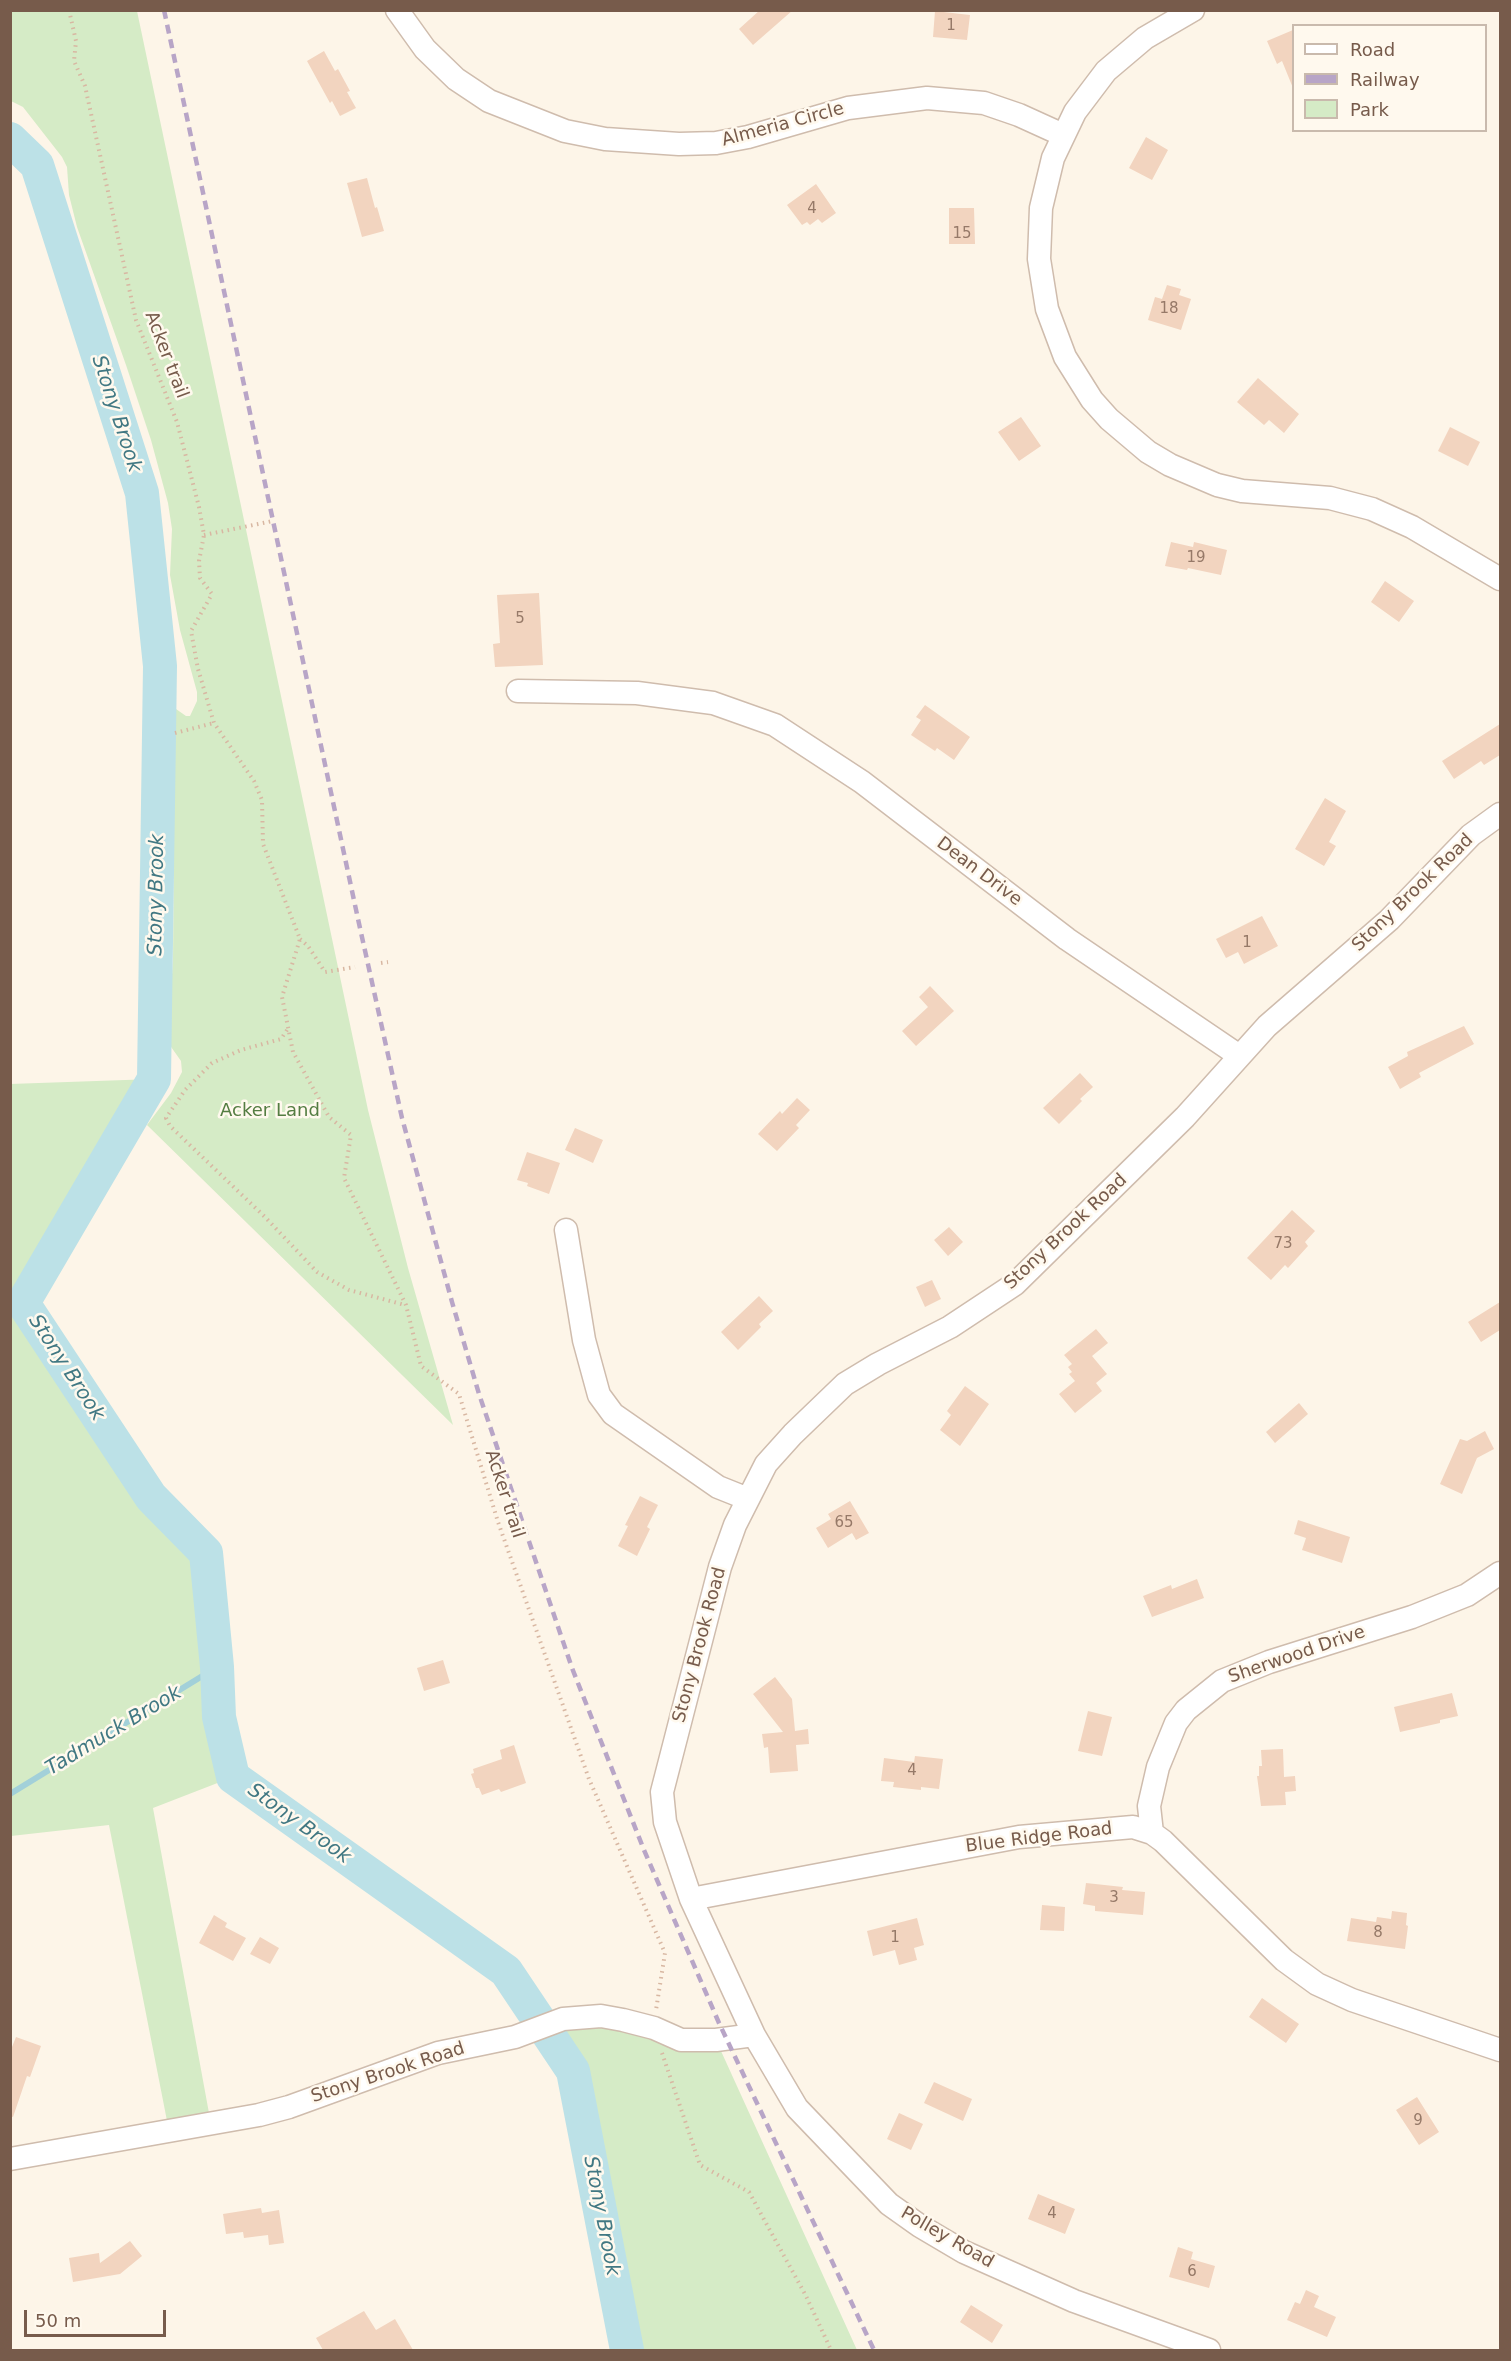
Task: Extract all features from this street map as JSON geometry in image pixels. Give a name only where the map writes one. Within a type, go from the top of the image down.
[{"type":"street","name":"Almeria Circle","points":[[397,10],[426,49],[448,71],[489,101],[565,131],[595,137],[679,144],[716,144],[848,108],[927,98],[984,103],[1018,114],[1063,135]]},
{"type":"street","points":[[1194,10],[1152,33],[1125,54],[1090,91],[1063,135],[1053,158],[1041,208],[1039,250],[1042,285],[1052,326],[1065,357],[1088,393],[1109,419],[1148,452],[1193,476],[1242,491],[1330,498],[1372,509],[1412,527],[1500,579]]},
{"type":"street","name":"Dean Drive","points":[[518,691],[637,693],[713,704],[775,725],[862,782],[1067,939],[1238,1055]]},
{"type":"street","name":"Stony Brook Road","points":[[10,2159],[260,2115],[289,2107],[438,2053],[515,2037],[563,2019],[601,2016],[654,2028],[681,2040],[716,2040],[754,2035],[691,1899],[664,1822],[662,1792],[720,1567],[735,1526],[766,1464],[793,1434],[845,1384],[878,1364],[950,1328],[1015,1284],[1185,1117],[1238,1055],[1267,1026],[1389,920],[1458,847],[1500,814]]},
{"type":"street","points":[[566,1230],[584,1340],[599,1395],[613,1414],[709,1481],[718,1487],[748,1498]]},
{"type":"street","name":"Sherwood Drive","points":[[1152,1833],[1149,1806],[1158,1767],[1176,1723],[1186,1710],[1222,1681],[1269,1662],[1423,1612],[1467,1595],[1500,1573]]},
{"type":"street","name":"Blue Ridge Road","points":[[691,1899],[1019,1837],[1065,1831],[1133,1827],[1152,1833]]},
{"type":"street","points":[[1152,1833],[1163,1841],[1284,1960],[1317,1984],[1352,2000],[1500,2050]]},
{"type":"street","name":"Polley Road","points":[[754,2035],[797,2108],[889,2204],[920,2226],[964,2252],[1074,2301],[1209,2350]]},
{"type":"path","name":"Acker trail","points":[[69,10],[76,41],[74,61],[85,86],[136,320],[177,422],[199,507],[204,535],[199,561],[200,578],[212,594],[191,631],[198,669],[214,723]]},
{"type":"path","points":[[204,535],[273,521]]},
{"type":"path","points":[[175,733],[214,723],[254,781],[262,800],[263,844],[300,939],[309,946],[325,972],[355,967]]},
{"type":"path","name":"Acker trail","points":[[300,939],[282,997],[292,1052],[329,1117],[351,1135],[344,1178],[406,1305],[421,1366],[459,1394],[498,1522],[589,1779],[665,1953],[654,2028]]},
{"type":"path","points":[[381,963],[388,962]]},
{"type":"path","points":[[287,1030],[281,1039],[241,1050],[212,1063],[185,1090],[166,1118],[170,1126],[265,1217],[317,1272],[350,1290],[406,1305]]},
{"type":"path","points":[[654,2028],[700,2165],[749,2192],[806,2296],[831,2350]]},
{"type":"green space","name":"Acker Land","points":[[10,11],[137,11],[368,1110],[408,1268],[453,1425],[147,1125],[171,1093],[182,1072],[181,1061],[169,1044],[168,1038],[173,959],[174,847],[165,731],[169,715],[173,710],[176,709],[190,716],[197,701],[197,692],[180,630],[170,575],[172,529],[168,503],[151,440],[77,227],[69,195],[67,167],[62,157],[23,107],[11,101]]},
{"type":"green space","points":[[154,1079],[23,1303],[151,1497],[206,1553],[217,1667],[233,1777],[153,1808],[211,2124],[169,2131],[109,1825],[11,1836],[10,1084]]},
{"type":"green space","points":[[563,2019],[716,2040],[857,2350],[627,2350]]},
{"type":"building","points":[[760,10],[793,10],[753,45],[739,29]]},
{"type":"building","points":[[935,11],[970,15],[967,40],[933,37]]},
{"type":"building","points":[[1292,30],[1292,86],[1282,61],[1277,64],[1267,41]]},
{"type":"building","points":[[324,51],[335,71],[338,69],[356,108],[340,116],[332,101],[330,103],[307,61]]},
{"type":"building","points":[[1146,137],[1168,150],[1152,180],[1129,168]]},
{"type":"building","points":[[367,178],[384,231],[362,237],[347,183]]},
{"type":"building","points":[[816,184],[836,213],[822,223],[818,219],[810,225],[807,222],[802,225],[787,205]]},
{"type":"building","points":[[949,208],[974,208],[975,244],[949,244]]},
{"type":"building","points":[[1167,285],[1181,289],[1179,295],[1191,299],[1181,330],[1148,320],[1155,297],[1162,299]]},
{"type":"building","points":[[1258,378],[1299,414],[1284,433],[1269,420],[1264,425],[1237,402]]},
{"type":"building","points":[[1021,417],[1041,446],[1019,461],[998,432]]},
{"type":"building","points":[[1450,427],[1480,442],[1468,466],[1438,451]]},
{"type":"building","points":[[1171,542],[1193,547],[1194,542],[1227,550],[1221,575],[1165,566]]},
{"type":"building","points":[[1385,581],[1414,601],[1399,622],[1371,602]]},
{"type":"building","points":[[539,593],[543,665],[495,667],[493,644],[500,643],[497,595]]},
{"type":"building","points":[[925,705],[970,737],[954,760],[937,748],[935,751],[911,735],[921,720],[916,717]]},
{"type":"building","points":[[1500,724],[1500,755],[1484,765],[1481,761],[1454,779],[1442,761]]},
{"type":"building","points":[[1325,798],[1346,811],[1329,842],[1336,846],[1324,866],[1295,849]]},
{"type":"building","points":[[1262,916],[1278,946],[1244,964],[1238,952],[1226,958],[1216,939]]},
{"type":"building","points":[[930,986],[954,1011],[916,1046],[902,1031],[928,1007],[919,997]]},
{"type":"building","points":[[1464,1026],[1474,1044],[1419,1073],[1421,1077],[1400,1089],[1388,1067],[1408,1056],[1407,1052]]},
{"type":"building","points":[[1080,1073],[1093,1087],[1059,1124],[1043,1108]]},
{"type":"building","points":[[797,1098],[810,1110],[796,1125],[799,1128],[777,1151],[758,1134],[780,1111],[782,1114]]},
{"type":"building","points":[[575,1128],[603,1140],[593,1163],[565,1150]]},
{"type":"building","points":[[527,1152],[560,1163],[549,1194],[517,1180]]},
{"type":"building","points":[[1292,1210],[1315,1231],[1305,1242],[1308,1246],[1288,1268],[1285,1265],[1271,1280],[1247,1258]]},
{"type":"building","points":[[949,1227],[963,1242],[948,1256],[934,1240]]},
{"type":"building","points":[[932,1280],[941,1299],[925,1307],[916,1287]]},
{"type":"building","points":[[759,1296],[773,1311],[738,1350],[721,1332]]},
{"type":"building","points":[[1500,1302],[1500,1330],[1481,1342],[1468,1322]]},
{"type":"building","points":[[1096,1329],[1108,1343],[1092,1356],[1107,1374],[1096,1383],[1102,1391],[1075,1413],[1059,1394],[1075,1381],[1069,1374],[1072,1372],[1068,1367],[1072,1364],[1064,1355]]},
{"type":"building","points":[[965,1386],[989,1404],[960,1446],[940,1430],[951,1415],[947,1411]]},
{"type":"building","points":[[1299,1403],[1308,1414],[1275,1443],[1266,1432]]},
{"type":"building","points":[[1485,1431],[1494,1449],[1477,1458],[1462,1494],[1440,1484],[1460,1439],[1467,1441]]},
{"type":"building","points":[[640,1496],[658,1505],[637,1556],[618,1546],[628,1526],[625,1525]]},
{"type":"building","points":[[850,1501],[869,1533],[856,1540],[852,1533],[828,1548],[816,1528],[831,1519],[828,1514]]},
{"type":"building","points":[[1298,1520],[1350,1537],[1342,1563],[1302,1550],[1306,1538],[1294,1534]]},
{"type":"building","points":[[1197,1579],[1204,1598],[1152,1617],[1143,1596],[1171,1585],[1172,1589]]},
{"type":"building","points":[[443,1660],[450,1683],[424,1691],[417,1668]]},
{"type":"building","points":[[775,1677],[792,1699],[795,1731],[808,1729],[809,1744],[796,1745],[798,1771],[770,1773],[768,1747],[764,1748],[762,1734],[783,1732],[753,1694]]},
{"type":"building","points":[[1452,1693],[1458,1716],[1440,1720],[1440,1723],[1400,1732],[1394,1707]]},
{"type":"building","points":[[1088,1711],[1112,1717],[1102,1756],[1078,1751]]},
{"type":"building","points":[[514,1745],[526,1783],[501,1792],[499,1789],[482,1795],[479,1788],[476,1788],[471,1774],[474,1773],[473,1769],[502,1759],[500,1750]]},
{"type":"building","points":[[1283,1749],[1284,1777],[1295,1776],[1296,1791],[1285,1792],[1286,1805],[1261,1806],[1257,1776],[1259,1776],[1259,1766],[1262,1766],[1261,1750]]},
{"type":"building","points":[[915,1756],[943,1759],[939,1789],[893,1787],[894,1782],[881,1781],[884,1758],[914,1762]]},
{"type":"building","points":[[1086,1883],[1145,1892],[1143,1915],[1095,1911],[1095,1906],[1083,1904]]},
{"type":"building","points":[[1042,1905],[1065,1907],[1064,1931],[1040,1930]]},
{"type":"building","points":[[1392,1911],[1407,1913],[1405,1949],[1347,1941],[1351,1918],[1376,1922],[1377,1917],[1391,1919]]},
{"type":"building","points":[[214,1915],[227,1923],[225,1927],[246,1938],[233,1961],[199,1943]]},
{"type":"building","points":[[917,1918],[924,1945],[914,1948],[917,1960],[899,1965],[895,1950],[873,1956],[867,1931]]},
{"type":"building","points":[[260,1937],[279,1948],[270,1964],[250,1954]]},
{"type":"building","points":[[1262,1998],[1299,2024],[1286,2043],[1249,2017]]},
{"type":"building","points":[[16,2037],[41,2046],[30,2077],[27,2076],[13,2117],[10,2116],[10,2052]]},
{"type":"building","points":[[934,2082],[972,2099],[963,2121],[924,2103]]},
{"type":"building","points":[[1417,2097],[1439,2132],[1419,2145],[1396,2110]]},
{"type":"building","points":[[899,2113],[923,2124],[911,2150],[887,2139]]},
{"type":"building","points":[[1038,2194],[1075,2209],[1065,2234],[1028,2219]]},
{"type":"building","points":[[261,2208],[262,2213],[279,2210],[284,2243],[269,2245],[268,2235],[244,2238],[243,2232],[226,2234],[223,2214]]},
{"type":"building","points":[[130,2241],[142,2256],[120,2274],[73,2282],[69,2258],[99,2253],[100,2263]]},
{"type":"building","points":[[1178,2247],[1193,2252],[1191,2259],[1215,2266],[1209,2288],[1169,2277]]},
{"type":"building","points":[[1306,2290],[1319,2296],[1314,2307],[1336,2317],[1327,2337],[1287,2320],[1295,2302],[1300,2304]]},
{"type":"building","points":[[971,2305],[1003,2325],[992,2343],[960,2322]]},
{"type":"building","points":[[364,2311],[376,2330],[395,2319],[413,2350],[323,2350],[316,2338]]},
{"type":"waterway","name":"Stony Brook","points":[[10,139],[37,165],[142,493],[160,666],[154,1079],[23,1303],[151,1497],[206,1553],[217,1667],[219,1717],[233,1777],[506,1971],[573,2071],[627,2350]]},
{"type":"waterway","name":"Tadmuck Brook","points":[[10,1794],[217,1667]]},
{"type":"railway","points":[[164,10],[402,1118],[479,1394],[572,1668],[644,1850],[719,2023],[874,2350]]}]
